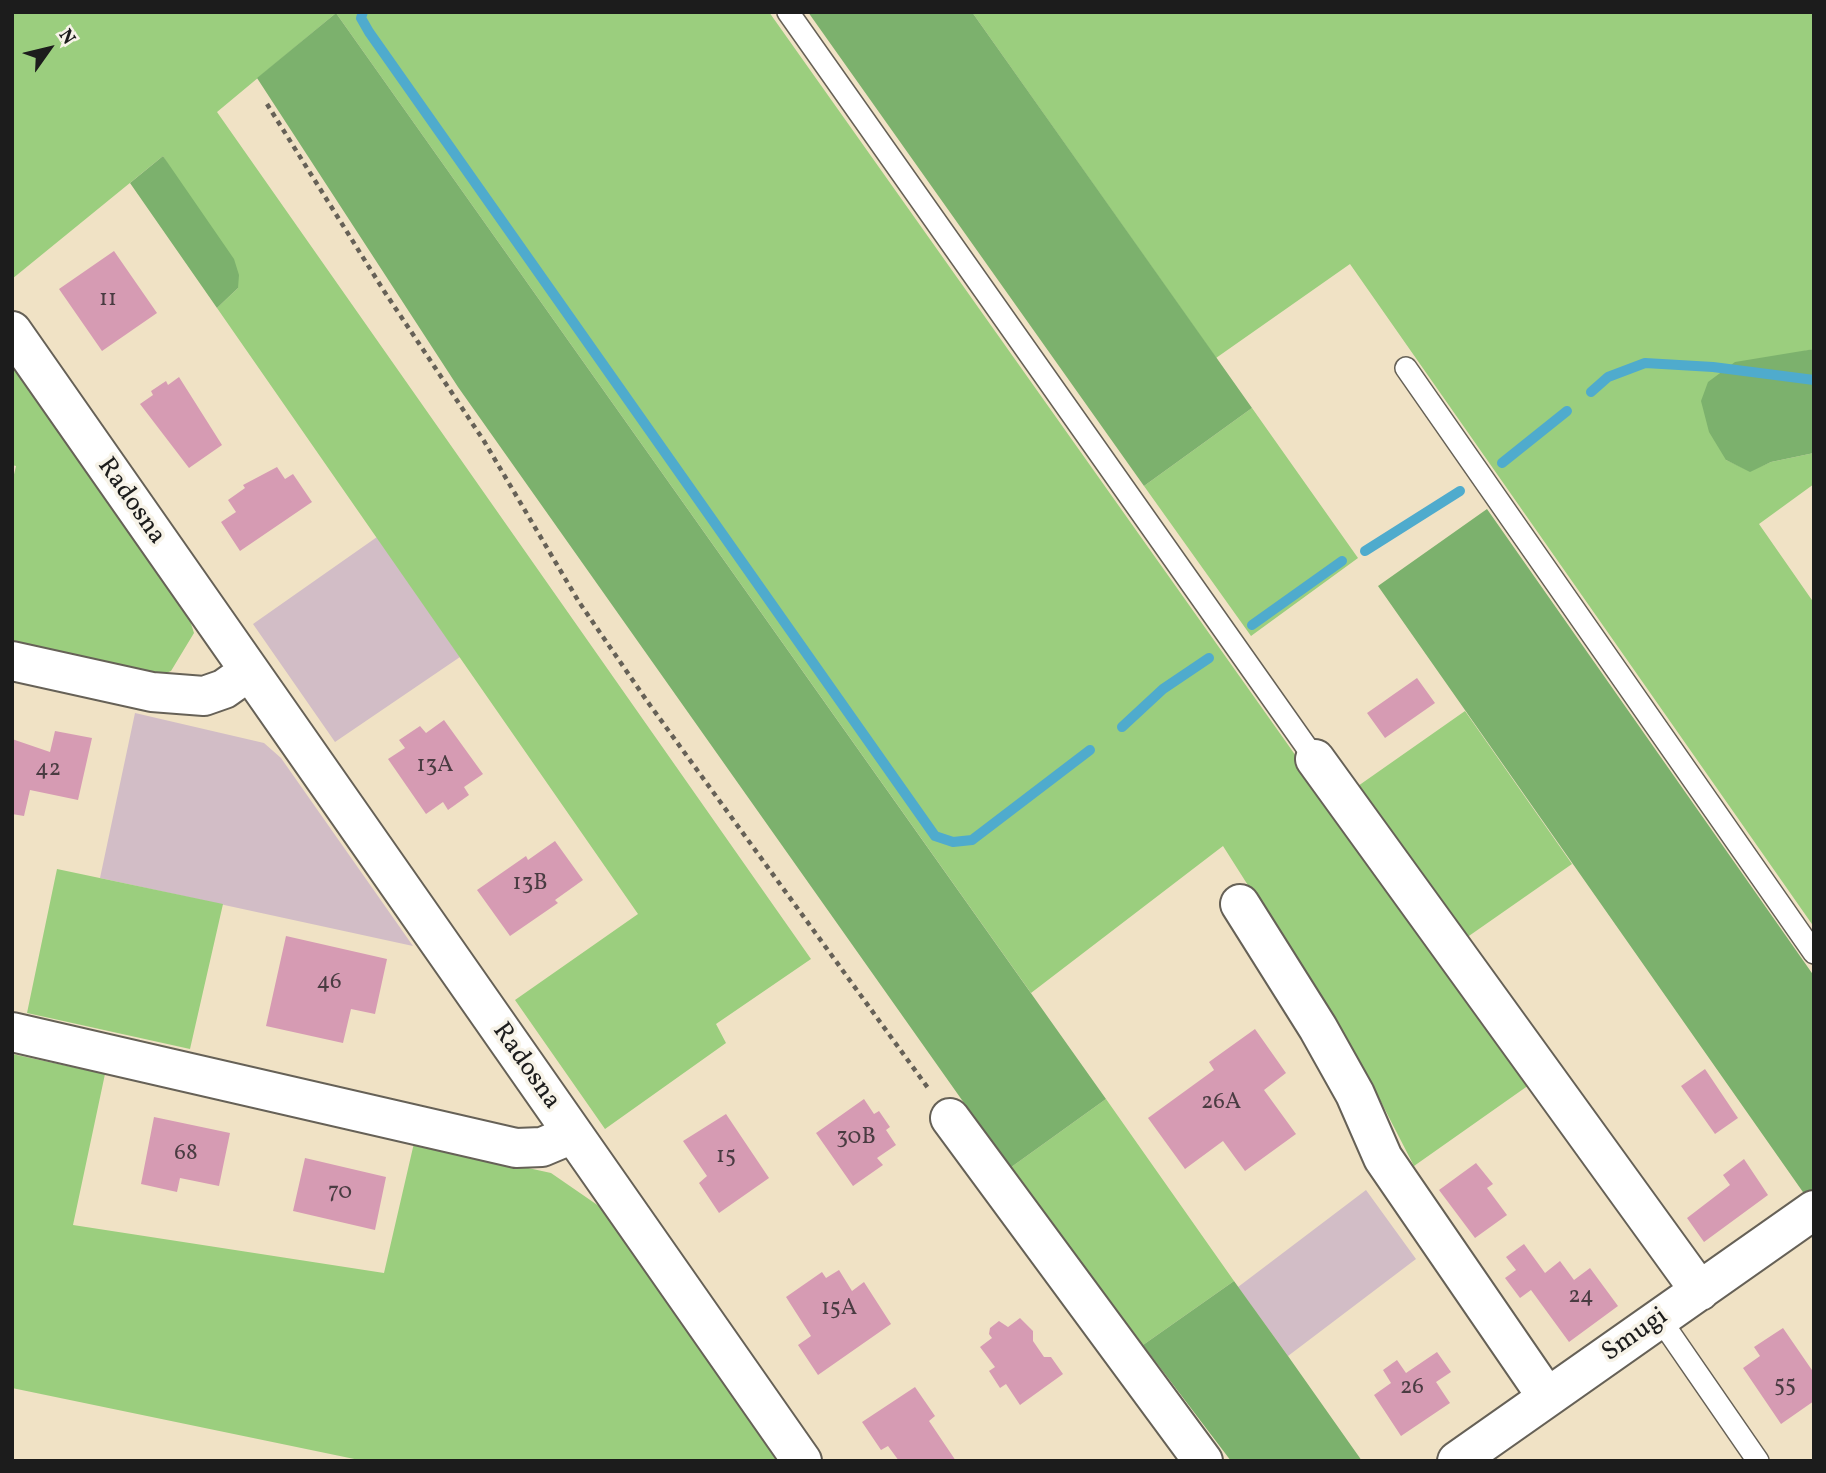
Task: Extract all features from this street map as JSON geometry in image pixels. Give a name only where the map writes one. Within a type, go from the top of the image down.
[{"type":"street","name":"Radosna","points":[[12,331],[802,1461]]},
{"type":"street","points":[[12,661],[152,692],[204,696],[224,689],[248,672]]},
{"type":"street","points":[[1315,759],[1700,1290]]},
{"type":"street","points":[[1240,904],[1318,1028],[1354,1094],[1383,1158],[1548,1397]]},
{"type":"street","points":[[12,1032],[516,1148],[542,1147],[573,1134]]},
{"type":"street","points":[[950,1118],[1203,1461]]},
{"type":"street","name":"Smugi","points":[[1457,1461],[1814,1210]]},
{"type":"lane","points":[[789,12],[1315,759]]},
{"type":"lane","points":[[1406,368],[1814,953]]},
{"type":"lane","points":[[1660,1319],[1758,1461]]},
{"type":"path","points":[[267,104],[384,291],[484,441],[579,602],[655,712],[950,1118]]},
{"type":"shaded area","points":[[377,537],[460,657],[335,742],[253,624]]},
{"type":"shaded area","points":[[135,713],[264,743],[281,758],[413,946],[100,878]]},
{"type":"shaded area","points":[[1366,1190],[1416,1259],[1288,1356],[1238,1287]]},
{"type":"green space","points":[[12,12],[769,12],[1529,1085],[1414,1166],[1361,1063],[1223,846],[1031,993],[336,13],[217,112],[811,959],[716,1024],[726,1043],[605,1129],[515,1000],[638,914],[217,308],[238,288],[163,156],[12,279]]},
{"type":"green space","points":[[808,12],[972,12],[1252,408],[1144,486]]},
{"type":"green space","points":[[972,12],[1814,12],[1814,349],[1782,356],[1726,460],[1750,471],[1771,462],[1814,453],[1814,484],[1759,524],[1814,603],[1814,927],[1350,264],[1216,358]]},
{"type":"green space","points":[[336,13],[1106,1099],[1010,1168],[458,387],[257,78]]},
{"type":"green space","points":[[163,156],[234,259],[239,275],[238,288],[217,308],[130,183]]},
{"type":"green space","points":[[1814,349],[1814,453],[1771,462],[1750,472],[1726,460],[1709,432],[1701,401],[1708,382],[1735,362]]},
{"type":"green space","points":[[12,363],[187,611],[194,633],[171,671],[158,676],[12,644],[12,483],[16,466],[12,465]]},
{"type":"green space","points":[[1252,408],[1358,558],[1251,636],[1144,486]]},
{"type":"green space","points":[[1487,509],[1814,976],[1814,1188],[1805,1195],[1378,586]]},
{"type":"green space","points":[[1465,711],[1572,864],[1466,938],[1358,786]]},
{"type":"green space","points":[[57,869],[223,904],[190,1049],[27,1013]]},
{"type":"green space","points":[[12,1054],[105,1074],[73,1225],[384,1273],[414,1143],[551,1173],[609,1213],[787,1461],[364,1461],[12,1388]]},
{"type":"green space","points":[[1106,1099],[1234,1281],[1143,1345],[1010,1168]]},
{"type":"green space","points":[[1234,1281],[1362,1461],[1231,1461],[1143,1345]]},
{"type":"building","points":[[114,251],[157,313],[102,351],[59,289]]},
{"type":"building","points":[[179,377],[222,445],[189,468],[140,404],[153,395],[151,391],[166,381],[168,385]]},
{"type":"building","points":[[277,467],[285,479],[293,474],[312,502],[240,551],[221,522],[236,512],[228,500],[245,488],[243,485]]},
{"type":"building","points":[[1417,678],[1435,703],[1385,738],[1367,713]]},
{"type":"building","points":[[444,720],[483,774],[464,787],[469,795],[448,810],[443,802],[426,814],[388,759],[405,748],[399,740],[420,726],[426,733]]},
{"type":"building","points":[[55,731],[92,738],[78,800],[30,790],[24,816],[12,814],[12,739],[50,752]]},
{"type":"building","points":[[555,841],[583,880],[555,900],[558,903],[510,936],[477,890],[526,856],[528,860]]},
{"type":"building","points":[[286,936],[387,959],[375,1014],[351,1009],[343,1043],[266,1026]]},
{"type":"building","points":[[1255,1029],[1286,1073],[1264,1090],[1296,1134],[1245,1171],[1223,1141],[1185,1169],[1148,1118],[1214,1070],[1209,1062]]},
{"type":"building","points":[[1705,1069],[1738,1118],[1715,1134],[1681,1086]]},
{"type":"building","points":[[864,1099],[874,1114],[879,1111],[890,1127],[886,1130],[896,1145],[877,1158],[883,1165],[853,1186],[816,1133]]},
{"type":"building","points":[[726,1114],[769,1178],[719,1213],[699,1183],[707,1176],[683,1141]]},
{"type":"building","points":[[154,1117],[230,1133],[219,1186],[180,1178],[177,1192],[141,1184]]},
{"type":"building","points":[[305,1158],[386,1177],[375,1230],[293,1211]]},
{"type":"building","points":[[1744,1159],[1768,1195],[1704,1242],[1687,1218],[1730,1185],[1723,1175]]},
{"type":"building","points":[[1476,1163],[1493,1184],[1487,1188],[1507,1215],[1475,1238],[1439,1190]]},
{"type":"building","points":[[1524,1244],[1545,1273],[1560,1261],[1574,1280],[1590,1268],[1618,1306],[1569,1342],[1531,1290],[1520,1298],[1505,1278],[1516,1270],[1506,1257]]},
{"type":"building","points":[[839,1270],[852,1291],[864,1282],[891,1324],[818,1375],[798,1345],[811,1336],[786,1297],[822,1272],[826,1278]]},
{"type":"building","points":[[1020,1318],[1033,1331],[1033,1341],[1044,1357],[1051,1357],[1063,1374],[1020,1405],[1006,1384],[1000,1388],[989,1371],[995,1367],[980,1347],[992,1338],[989,1334],[990,1328],[999,1321],[1008,1327]]},
{"type":"building","points":[[1783,1328],[1814,1373],[1814,1401],[1781,1424],[1743,1368],[1760,1356],[1754,1347]]},
{"type":"building","points":[[1437,1352],[1451,1372],[1436,1382],[1450,1403],[1401,1436],[1374,1395],[1391,1383],[1383,1370],[1397,1360],[1406,1373]]},
{"type":"building","points":[[915,1387],[935,1416],[929,1421],[956,1461],[899,1461],[888,1446],[881,1450],[862,1422]]},
{"type":"waterway","points":[[363,12],[361,18],[369,32],[935,836],[953,842],[972,840],[1090,750]]},
{"type":"waterway","points":[[1591,392],[1608,377],[1645,363],[1713,367],[1814,380]]},
{"type":"waterway","points":[[1502,463],[1567,411]]},
{"type":"waterway","points":[[1365,551],[1460,491]]},
{"type":"waterway","points":[[1252,625],[1342,561]]},
{"type":"waterway","points":[[1122,727],[1163,689],[1209,658]]}]
